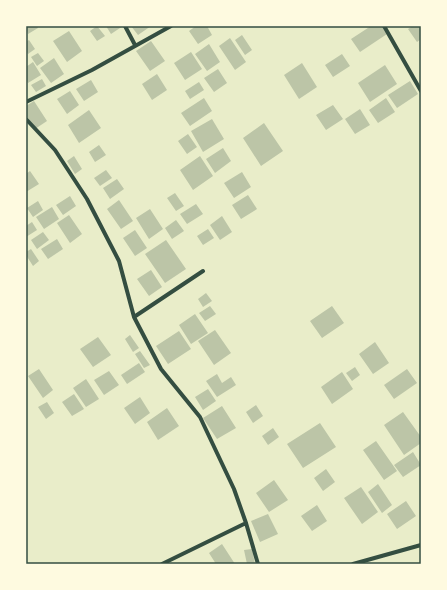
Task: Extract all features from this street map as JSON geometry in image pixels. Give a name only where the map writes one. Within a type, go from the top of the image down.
[{"type":"street","points":[[125,26],[135,45]]},
{"type":"street","points":[[26,102],[92,70],[171,26]]},
{"type":"street","points":[[384,26],[421,91]]},
{"type":"street","points":[[26,119],[55,150],[87,200],[119,261],[134,317],[161,369],[200,417],[234,489],[258,564]]},
{"type":"street","points":[[134,317],[203,271]]},
{"type":"street","points":[[162,564],[246,523]]},
{"type":"street","points":[[353,564],[421,545]]},
{"type":"building","points":[[26,26],[37,26],[38,28],[28,34]]},
{"type":"building","points":[[97,26],[105,36],[97,41],[90,31]]},
{"type":"building","points":[[106,26],[123,26],[111,34]]},
{"type":"building","points":[[131,26],[151,26],[138,35]]},
{"type":"building","points":[[196,26],[207,26],[212,35],[198,44],[189,31]]},
{"type":"building","points":[[371,26],[382,26],[387,34],[360,52],[351,39]]},
{"type":"building","points":[[413,26],[421,26],[421,39],[417,42],[408,29]]},
{"type":"building","points":[[69,31],[82,51],[67,62],[53,41]]},
{"type":"building","points":[[242,35],[252,50],[245,55],[235,40]]},
{"type":"building","points":[[230,38],[246,62],[235,70],[219,46]]},
{"type":"building","points":[[29,40],[35,49],[28,54],[26,50],[26,42]]},
{"type":"building","points":[[151,41],[165,61],[150,71],[136,51]]},
{"type":"building","points":[[209,44],[220,62],[207,71],[195,54]]},
{"type":"building","points":[[191,52],[202,69],[185,80],[174,63]]},
{"type":"building","points":[[38,53],[44,61],[37,66],[31,57]]},
{"type":"building","points":[[342,54],[350,66],[333,77],[325,65]]},
{"type":"building","points":[[54,58],[64,74],[51,83],[40,68]]},
{"type":"building","points":[[33,62],[41,75],[28,83],[26,79],[26,67]]},
{"type":"building","points":[[302,63],[317,87],[299,99],[284,75]]},
{"type":"building","points":[[385,65],[397,84],[370,102],[358,83]]},
{"type":"building","points":[[218,69],[227,83],[214,92],[204,78]]},
{"type":"building","points":[[157,74],[167,90],[152,100],[142,84]]},
{"type":"building","points":[[42,79],[46,86],[36,92],[31,85]]},
{"type":"building","points":[[91,80],[98,92],[84,101],[76,89]]},
{"type":"building","points":[[410,81],[418,94],[397,108],[388,95]]},
{"type":"building","points":[[199,82],[204,90],[190,99],[185,91]]},
{"type":"building","points":[[70,91],[79,105],[67,114],[57,99]]},
{"type":"building","points":[[204,98],[212,111],[190,126],[181,113]]},
{"type":"building","points":[[386,98],[395,112],[378,123],[369,110]]},
{"type":"building","points":[[34,101],[47,121],[35,129],[26,115],[26,106]]},
{"type":"building","points":[[333,105],[343,119],[326,130],[316,115]]},
{"type":"building","points":[[360,109],[370,125],[355,134],[345,119]]},
{"type":"building","points":[[89,110],[101,128],[79,143],[68,125]]},
{"type":"building","points":[[212,119],[224,139],[203,152],[191,131]]},
{"type":"building","points":[[264,123],[283,151],[261,166],[243,138]]},
{"type":"building","points":[[188,134],[197,147],[187,154],[178,141]]},
{"type":"building","points":[[99,145],[106,155],[95,162],[89,152]]},
{"type":"building","points":[[223,148],[231,161],[215,173],[206,159]]},
{"type":"building","points":[[74,156],[82,169],[75,174],[67,161]]},
{"type":"building","points":[[200,156],[213,176],[193,190],[180,170]]},
{"type":"building","points":[[106,170],[112,178],[100,186],[94,178]]},
{"type":"building","points":[[30,171],[39,184],[26,192],[26,174]]},
{"type":"building","points":[[242,172],[251,187],[234,198],[224,183]]},
{"type":"building","points":[[117,179],[124,189],[110,199],[103,188]]},
{"type":"building","points":[[175,193],[184,206],[176,211],[167,198]]},
{"type":"building","points":[[248,195],[257,209],[241,219],[232,205]]},
{"type":"building","points":[[70,196],[76,206],[63,215],[56,205]]},
{"type":"building","points":[[119,200],[133,221],[121,229],[107,209]]},
{"type":"building","points":[[38,201],[43,210],[33,217],[27,208]]},
{"type":"building","points":[[196,204],[203,214],[187,224],[180,214]]},
{"type":"building","points":[[52,207],[59,219],[44,229],[36,217]]},
{"type":"building","points":[[150,209],[163,229],[149,239],[136,218]]},
{"type":"building","points":[[69,215],[82,234],[70,243],[57,223]]},
{"type":"building","points":[[222,216],[232,232],[220,240],[210,225]]},
{"type":"building","points":[[176,220],[184,231],[172,239],[165,228]]},
{"type":"building","points":[[32,222],[37,230],[26,237],[26,226]]},
{"type":"building","points":[[208,229],[214,238],[203,245],[197,236]]},
{"type":"building","points":[[135,230],[147,248],[135,256],[123,238]]},
{"type":"building","points":[[43,232],[49,240],[37,249],[31,240]]},
{"type":"building","points":[[57,239],[63,249],[48,259],[41,249]]},
{"type":"building","points":[[166,240],[186,269],[165,283],[145,254]]},
{"type":"building","points":[[31,249],[39,261],[33,266],[26,255],[26,252]]},
{"type":"building","points":[[151,270],[162,287],[149,296],[137,279]]},
{"type":"building","points":[[206,293],[212,301],[203,307],[198,299]]},
{"type":"building","points":[[210,306],[216,314],[205,321],[199,313]]},
{"type":"building","points":[[332,306],[344,323],[322,338],[310,321]]},
{"type":"building","points":[[195,314],[208,333],[191,344],[179,325]]},
{"type":"building","points":[[215,330],[231,353],[214,365],[198,341]]},
{"type":"building","points":[[179,331],[191,349],[168,364],[156,346]]},
{"type":"building","points":[[130,335],[139,348],[133,352],[125,339]]},
{"type":"building","points":[[98,337],[111,355],[93,367],[80,349]]},
{"type":"building","points":[[375,342],[389,363],[373,374],[359,354]]},
{"type":"building","points":[[140,351],[150,365],[144,368],[135,354]]},
{"type":"building","points":[[139,363],[145,372],[127,384],[121,375]]},
{"type":"building","points":[[355,367],[360,375],[352,381],[346,373]]},
{"type":"building","points":[[39,369],[53,390],[43,398],[28,376]]},
{"type":"building","points":[[407,369],[417,383],[394,399],[384,385]]},
{"type":"building","points":[[109,371],[119,385],[104,395],[94,380]]},
{"type":"building","points":[[342,372],[353,389],[332,404],[321,387]]},
{"type":"building","points":[[217,374],[222,383],[231,377],[236,385],[217,397],[206,381]]},
{"type":"building","points":[[86,379],[99,399],[86,407],[73,388]]},
{"type":"building","points":[[208,389],[216,401],[203,410],[195,397]]},
{"type":"building","points":[[74,394],[84,409],[72,416],[62,402]]},
{"type":"building","points":[[140,397],[150,413],[135,424],[124,408]]},
{"type":"building","points":[[47,402],[54,413],[46,419],[38,407]]},
{"type":"building","points":[[256,405],[263,416],[253,423],[246,412]]},
{"type":"building","points":[[222,406],[236,428],[217,439],[203,418]]},
{"type":"building","points":[[167,408],[179,426],[158,440],[147,422]]},
{"type":"building","points":[[403,412],[421,437],[421,443],[404,455],[384,425]]},
{"type":"building","points":[[320,423],[336,447],[303,468],[287,444]]},
{"type":"building","points":[[273,428],[279,437],[268,445],[262,436]]},
{"type":"building","points":[[376,441],[397,471],[384,480],[363,450]]},
{"type":"building","points":[[413,452],[421,465],[403,477],[394,465]]},
{"type":"building","points":[[326,469],[335,482],[323,491],[314,478]]},
{"type":"building","points":[[274,480],[288,500],[269,512],[256,493]]},
{"type":"building","points":[[378,484],[392,505],[382,513],[368,492]]},
{"type":"building","points":[[361,487],[378,512],[362,524],[344,498]]},
{"type":"building","points":[[406,501],[416,516],[397,529],[387,514]]},
{"type":"building","points":[[317,505],[327,521],[312,531],[301,516]]},
{"type":"building","points":[[268,514],[278,534],[260,542],[251,521]]},
{"type":"building","points":[[222,544],[235,564],[216,564],[209,553]]},
{"type":"building","points":[[252,549],[255,564],[247,564],[244,550]]}]
